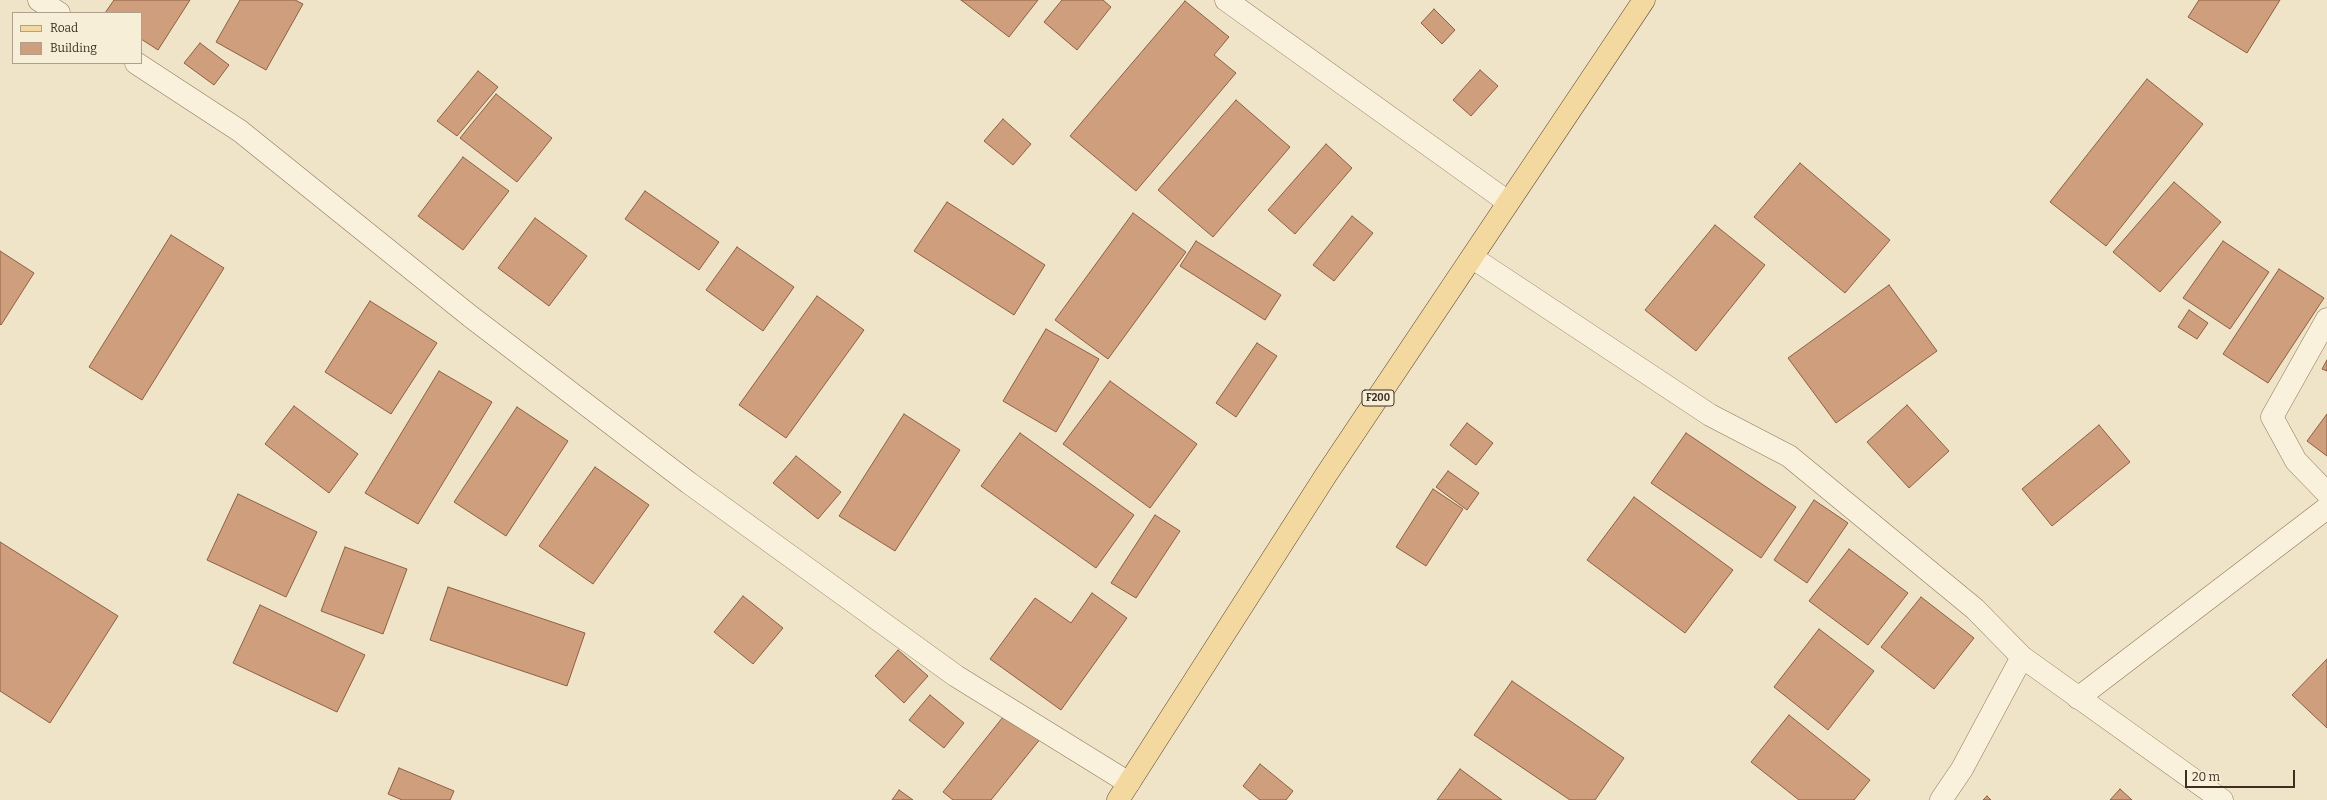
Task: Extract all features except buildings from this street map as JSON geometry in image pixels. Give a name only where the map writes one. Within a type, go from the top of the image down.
[{"type":"main road","name":"F200","points":[[1124,792],[1326,475],[1473,258],[1508,202],[1644,0]]},
{"type":"street","points":[[39,0],[57,12]]},
{"type":"street","points":[[1226,0],[1508,202]]},
{"type":"street","points":[[138,64],[240,131],[470,316],[696,487],[956,676],[1124,792]]},
{"type":"street","points":[[1473,258],[1710,415],[1789,456],[1975,609],[2022,657],[2222,800]]},
{"type":"street","points":[[2327,319],[2272,417],[2296,461],[2327,493]]},
{"type":"street","points":[[2078,698],[2327,508]]},
{"type":"street","points":[[1941,800],[1962,769],[2022,657]]}]
